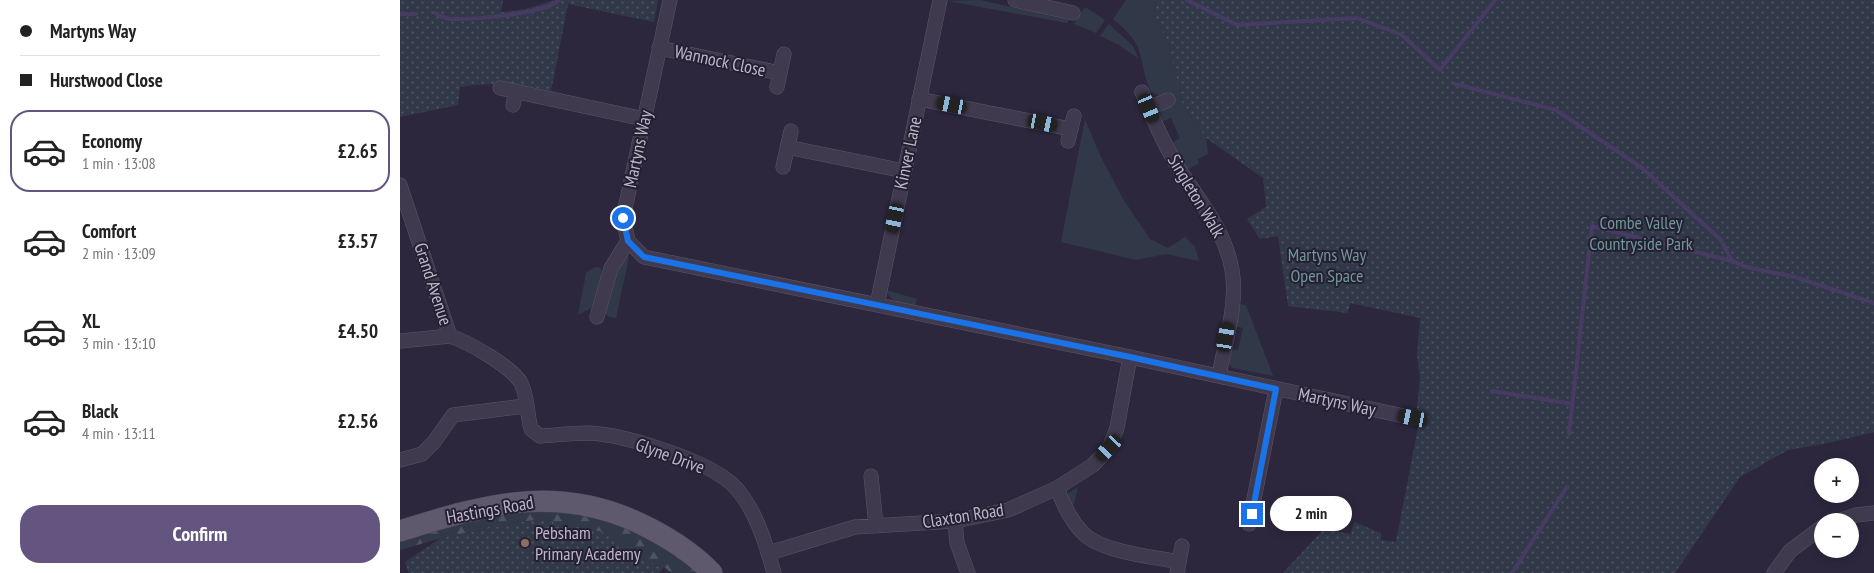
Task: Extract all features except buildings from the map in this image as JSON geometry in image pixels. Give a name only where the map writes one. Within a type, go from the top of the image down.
[{"type":"main road","name":"Hastings Road","points":[[400,531],[458,513],[506,503],[576,502],[631,519],[681,545],[712,573]]},
{"type":"street","name":"Martyns Way","points":[[670,0],[623,218],[628,241],[644,257],[1219,375],[1413,418]]},
{"type":"street","name":"Kinver Lane","points":[[877,305],[940,0]]},
{"type":"street","points":[[1015,0],[1073,13]]},
{"type":"street","name":"Wannock Close","points":[[660,48],[778,80],[784,54]]},
{"type":"street","points":[[500,88],[514,98],[644,119]]},
{"type":"street","name":"Singleton Walk","points":[[1142,92],[1177,166],[1214,220],[1225,244],[1232,272],[1233,299],[1219,375]]},
{"type":"street","points":[[919,98],[1071,129]]},
{"type":"street","points":[[1149,108],[1168,100]]},
{"type":"street","points":[[783,167],[791,131]]},
{"type":"street","points":[[787,147],[904,171]]},
{"type":"street","name":"Grand Avenue","points":[[400,185],[406,221],[450,336],[463,340],[516,377],[525,394],[525,406]]},
{"type":"street","points":[[597,317],[611,268],[628,241]]},
{"type":"street","points":[[400,341],[450,336]]},
{"type":"street","name":"Claxton Road","points":[[769,554],[855,527],[955,521],[1008,510],[1057,488],[1093,465],[1109,448],[1117,428],[1130,357]]},
{"type":"street","points":[[1250,524],[1260,504],[1276,389]]},
{"type":"street","points":[[400,460],[422,454],[434,442],[453,416],[525,406]]},
{"type":"street","name":"Glyne Drive","points":[[525,406],[531,429],[540,436],[590,434],[625,440],[666,452],[710,470],[732,484],[750,508],[769,554],[774,573]]},
{"type":"street","points":[[871,476],[876,526]]},
{"type":"street","points":[[1057,488],[1061,501],[1086,536],[1104,546],[1178,568],[1182,546]]},
{"type":"street","points":[[1859,515],[1874,513]]},
{"type":"street","points":[[955,521],[957,544],[968,573]]},
{"type":"street","points":[[1774,573],[1790,551],[1814,533]]},
{"type":"green space","points":[[400,0],[503,0],[501,12],[526,9],[554,0],[658,0],[654,22],[568,4],[551,91],[506,84],[460,87],[458,105],[400,117]]},
{"type":"green space","points":[[980,0],[1069,20],[1067,23],[948,1]]},
{"type":"green space","points":[[1126,0],[1156,0],[1155,16],[1169,46],[1182,102],[1206,138],[1208,154],[1198,159],[1199,163],[1187,170],[1172,143],[1180,138],[1171,118],[1161,122],[1159,114],[1167,94],[1158,95],[1151,92],[1137,45],[1132,37],[1113,19]]},
{"type":"green space","name":"Combe Valley Countryside Park","points":[[1156,0],[1874,0],[1874,432],[1788,450],[1740,477],[1675,573],[1283,573],[1324,529],[1351,534],[1354,522],[1381,533],[1381,540],[1396,542],[1419,422],[1417,407],[1420,377],[1417,355],[1420,318],[1350,303],[1348,313],[1288,306],[1278,236],[1260,239],[1247,219],[1266,207],[1263,178],[1206,138],[1182,102],[1169,46],[1155,16]]},
{"type":"green space","points":[[1085,7],[1105,20],[1096,33],[1074,24]]},
{"type":"green space","points":[[1109,24],[1133,46],[1138,58],[1117,44],[1100,36]]},
{"type":"green space","points":[[1085,119],[1100,155],[1123,199],[1150,239],[1168,248],[1185,237],[1195,247],[1199,261],[1166,254],[1136,260],[1061,242]]},
{"type":"green space","points":[[625,255],[629,257],[616,318],[609,317],[602,310],[615,270]]},
{"type":"green space","points":[[595,267],[601,268],[602,283],[595,306],[578,315],[586,273]]},
{"type":"green space","points":[[886,290],[917,299],[915,306],[894,301]]},
{"type":"green space","points":[[1238,304],[1246,305],[1273,376],[1233,368],[1227,362],[1229,349],[1238,350],[1243,328],[1234,326]]},
{"type":"green space","points":[[1078,487],[1073,507],[1067,494]]},
{"type":"green space","points":[[578,510],[654,537],[702,573],[671,573],[664,567],[636,557],[606,533],[547,520],[525,521],[441,538],[400,550],[400,539],[505,511]]},
{"type":"green space","name":"Pebsham Primary Academy","points":[[547,520],[606,533],[636,557],[664,567],[659,573],[409,573],[405,562],[441,538],[525,521]]},
{"type":"waterway","points":[[435,13],[449,19],[489,17],[539,9],[559,0]]},
{"type":"waterway","points":[[1187,0],[1237,25],[1357,18],[1402,35],[1440,70],[1495,0]]},
{"type":"waterway","points":[[400,14],[416,14]]},
{"type":"waterway","points":[[1455,84],[1556,110],[1642,168],[1721,240],[1732,261],[1746,267],[1795,277],[1874,303]]},
{"type":"waterway","points":[[1569,434],[1592,226],[1732,261]]},
{"type":"waterway","points":[[1492,391],[1573,404]]},
{"type":"waterway","points":[[1512,573],[1567,487]]},
{"type":"place","name":"Pebsham Primary Academy","points":[[525,543]]},
{"type":"route","points":[[623,218],[628,241],[644,257],[1219,375],[1276,389],[1252,514]]},
{"type":"park label","name":"Martyns Way Open Space","points":[[1327,265]]}]
